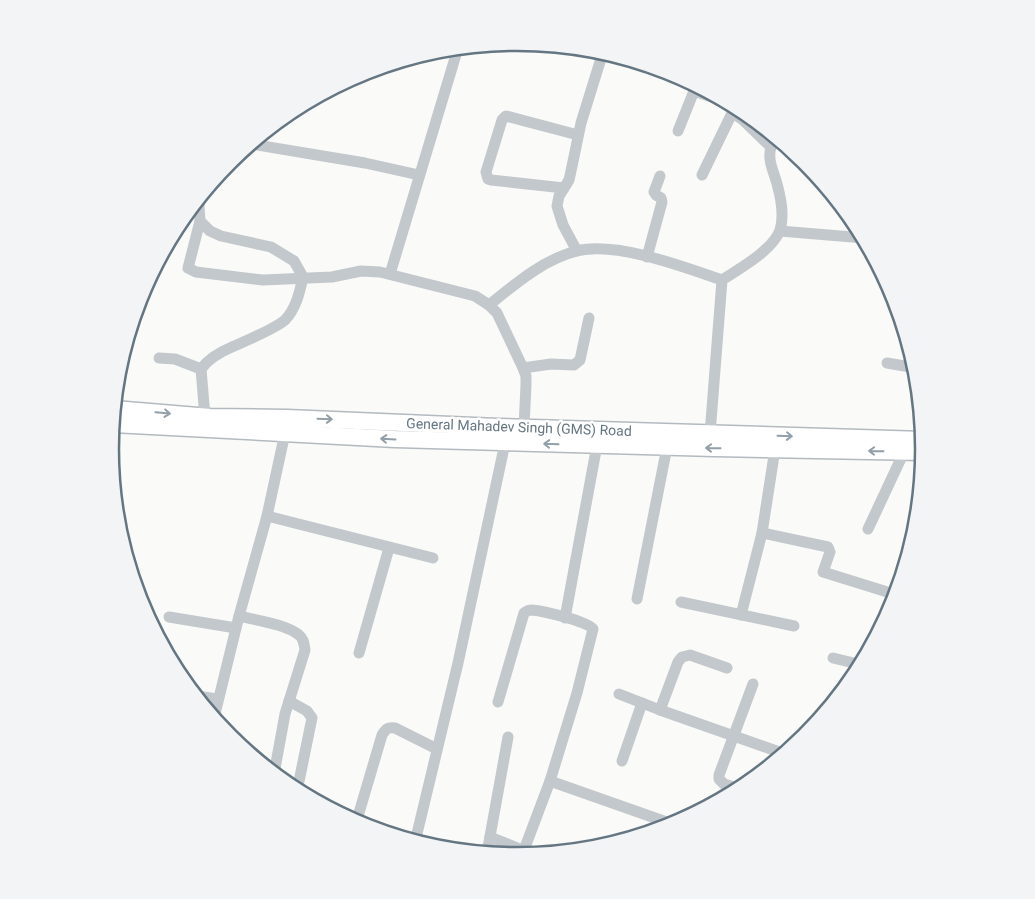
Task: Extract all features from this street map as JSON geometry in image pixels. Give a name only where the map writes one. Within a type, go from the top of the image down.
[{"type":"street","points":[[390,274],[455,57]]},
{"type":"street","points":[[577,251],[558,213],[557,206],[559,196],[571,172],[578,135],[601,60]]},
{"type":"street","points":[[678,131],[694,92]]},
{"type":"street","points":[[702,175],[732,114]]},
{"type":"street","points":[[564,188],[491,180],[488,179],[486,172],[502,120],[506,116],[578,135]]},
{"type":"street","points":[[722,280],[762,252],[780,231],[778,188],[770,161],[773,144]]},
{"type":"street","points":[[261,145],[364,163],[419,175]]},
{"type":"street","points":[[647,257],[662,202],[661,198],[656,196],[654,192],[660,176]]},
{"type":"street","points":[[199,211],[200,221],[188,268],[196,272],[263,280],[332,277],[361,271],[390,274],[461,291],[475,296],[489,305],[497,313],[526,376],[524,427]]},
{"type":"street","points":[[200,221],[210,231],[221,236],[271,247],[294,262],[303,277],[298,300],[284,320],[256,336],[221,352],[206,362],[201,369],[205,417]]},
{"type":"street","points":[[780,231],[854,237]]},
{"type":"street","points":[[489,305],[534,271],[559,257],[577,251],[605,249],[647,257],[722,280]]},
{"type":"street","points":[[710,434],[722,280]]},
{"type":"street","points":[[523,368],[577,363],[580,360],[588,318]]},
{"type":"street","points":[[159,358],[175,359],[201,369]]},
{"type":"street","points":[[886,363],[907,366]]},
{"type":"street","name":"General Mahadev Singh (GMS) Road","points":[[121,411],[205,417],[287,418],[916,440]]},
{"type":"street","points":[[120,424],[505,443],[916,452]]},
{"type":"street","points":[[216,709],[267,516],[285,433]]},
{"type":"street","points":[[417,835],[458,663],[505,443]]},
{"type":"street","points":[[565,618],[597,445]]},
{"type":"street","points":[[637,599],[667,447]]},
{"type":"street","points":[[740,615],[762,532],[775,449]]},
{"type":"street","points":[[868,529],[904,452]]},
{"type":"street","points":[[267,516],[433,558]]},
{"type":"street","points":[[762,532],[828,546],[830,552],[823,572],[889,593]]},
{"type":"street","points":[[359,653],[389,548]]},
{"type":"street","points":[[681,602],[794,626]]},
{"type":"street","points":[[498,702],[524,613],[532,610],[590,625],[593,629],[593,634],[550,780],[525,848]]},
{"type":"street","points":[[239,616],[290,630],[304,641],[304,650],[289,701],[276,766]]},
{"type":"street","points":[[169,617],[236,628]]},
{"type":"street","points":[[660,710],[678,662],[682,657],[690,655],[727,668]]},
{"type":"street","points":[[833,658],[854,663]]},
{"type":"street","points":[[731,786],[724,784],[719,779],[753,684]]},
{"type":"street","points":[[619,694],[777,752]]},
{"type":"street","points":[[206,697],[218,699]]},
{"type":"street","points":[[289,701],[307,711],[312,718],[299,783]]},
{"type":"street","points":[[622,761],[642,703]]},
{"type":"street","points":[[359,814],[385,729],[389,727],[395,728],[437,748]]},
{"type":"street","points":[[488,847],[508,737]]},
{"type":"street","points":[[550,780],[662,820]]},
{"type":"street","points":[[490,837],[519,848]]}]
